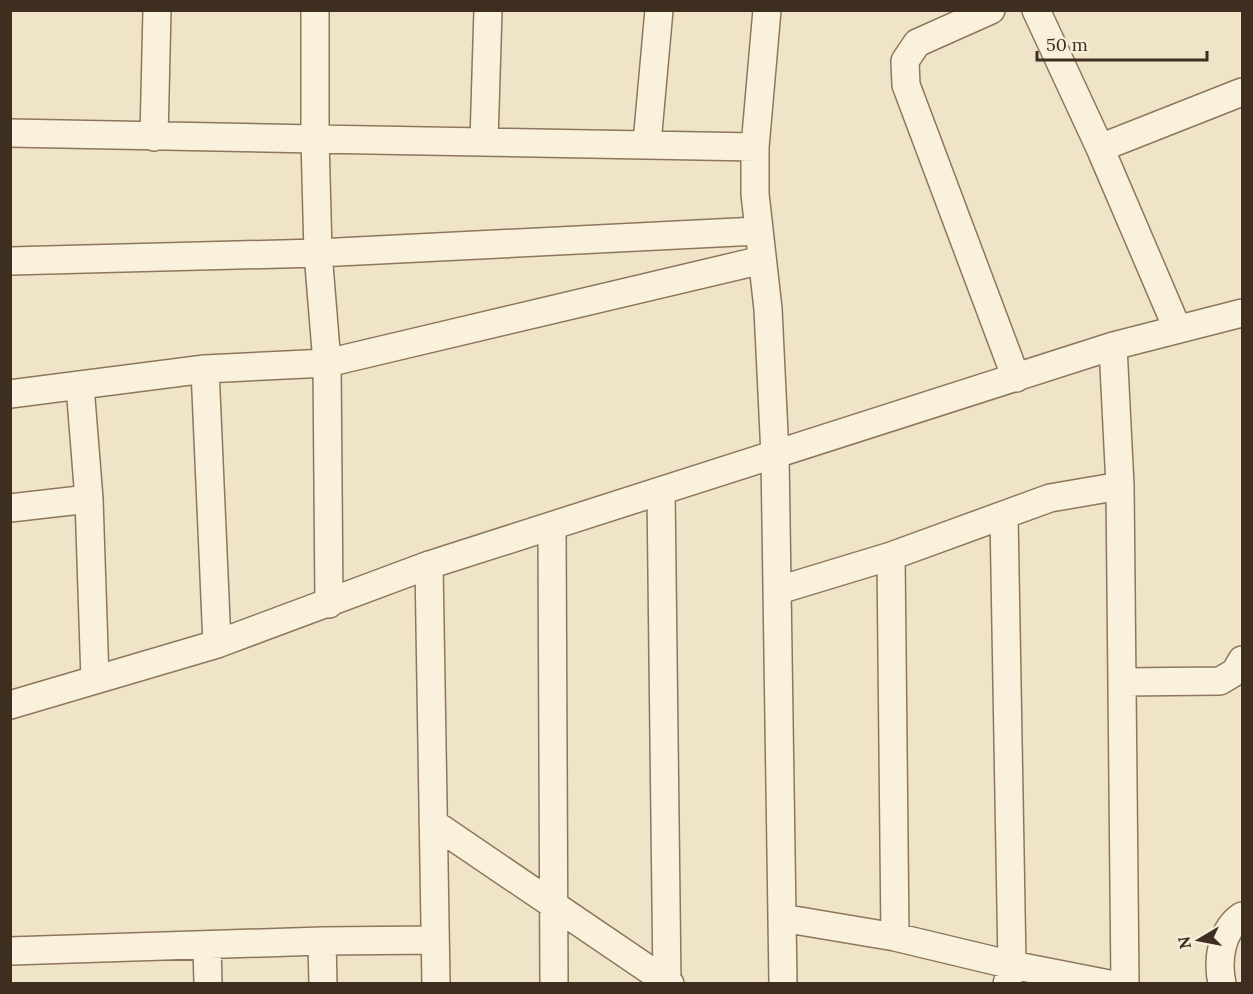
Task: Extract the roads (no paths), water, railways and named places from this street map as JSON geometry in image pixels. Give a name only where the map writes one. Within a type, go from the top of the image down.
[{"type":"street","points":[[154,137],[157,10]]},
{"type":"street","points":[[315,10],[318,253],[327,363],[329,604]]},
{"type":"street","points":[[484,141],[488,10]]},
{"type":"street","points":[[647,144],[659,10]]},
{"type":"street","points":[[767,10],[755,147],[757,231],[772,362],[779,590],[783,984]]},
{"type":"street","points":[[991,10],[917,43],[905,61],[906,85],[1016,378]]},
{"type":"street","points":[[1036,10],[1100,148],[1177,328]]},
{"type":"street","points":[[1100,148],[1242,92]]},
{"type":"street","points":[[10,133],[755,147]]},
{"type":"street","points":[[10,261],[318,253],[757,231]]},
{"type":"street","points":[[10,394],[205,369],[327,363],[762,260]]},
{"type":"street","points":[[10,705],[217,644],[429,565],[1113,346],[1242,313]]},
{"type":"street","points":[[1113,346],[1120,486],[1125,984]]},
{"type":"street","points":[[205,369],[217,644]]},
{"type":"street","points":[[80,386],[89,499],[95,680]]},
{"type":"street","points":[[779,590],[891,556],[1050,498],[1120,486]]},
{"type":"street","points":[[661,491],[668,983]]},
{"type":"street","points":[[10,508],[89,499]]},
{"type":"street","points":[[1004,514],[1010,974]]},
{"type":"street","points":[[552,527],[554,984]]},
{"type":"street","points":[[891,556],[895,938]]},
{"type":"street","points":[[429,565],[436,984]]},
{"type":"street","points":[[1122,682],[1220,681],[1235,672],[1242,660]]},
{"type":"street","points":[[433,823],[553,907],[668,983]]},
{"type":"street","points":[[1222,984],[1219,960],[1225,936],[1235,921],[1242,916]]},
{"type":"street","points":[[782,918],[895,938],[1010,974],[1108,984]]},
{"type":"street","points":[[10,951],[207,946],[322,940],[435,940]]},
{"type":"street","points":[[322,940],[323,984]]},
{"type":"street","points":[[207,946],[208,984]]}]
